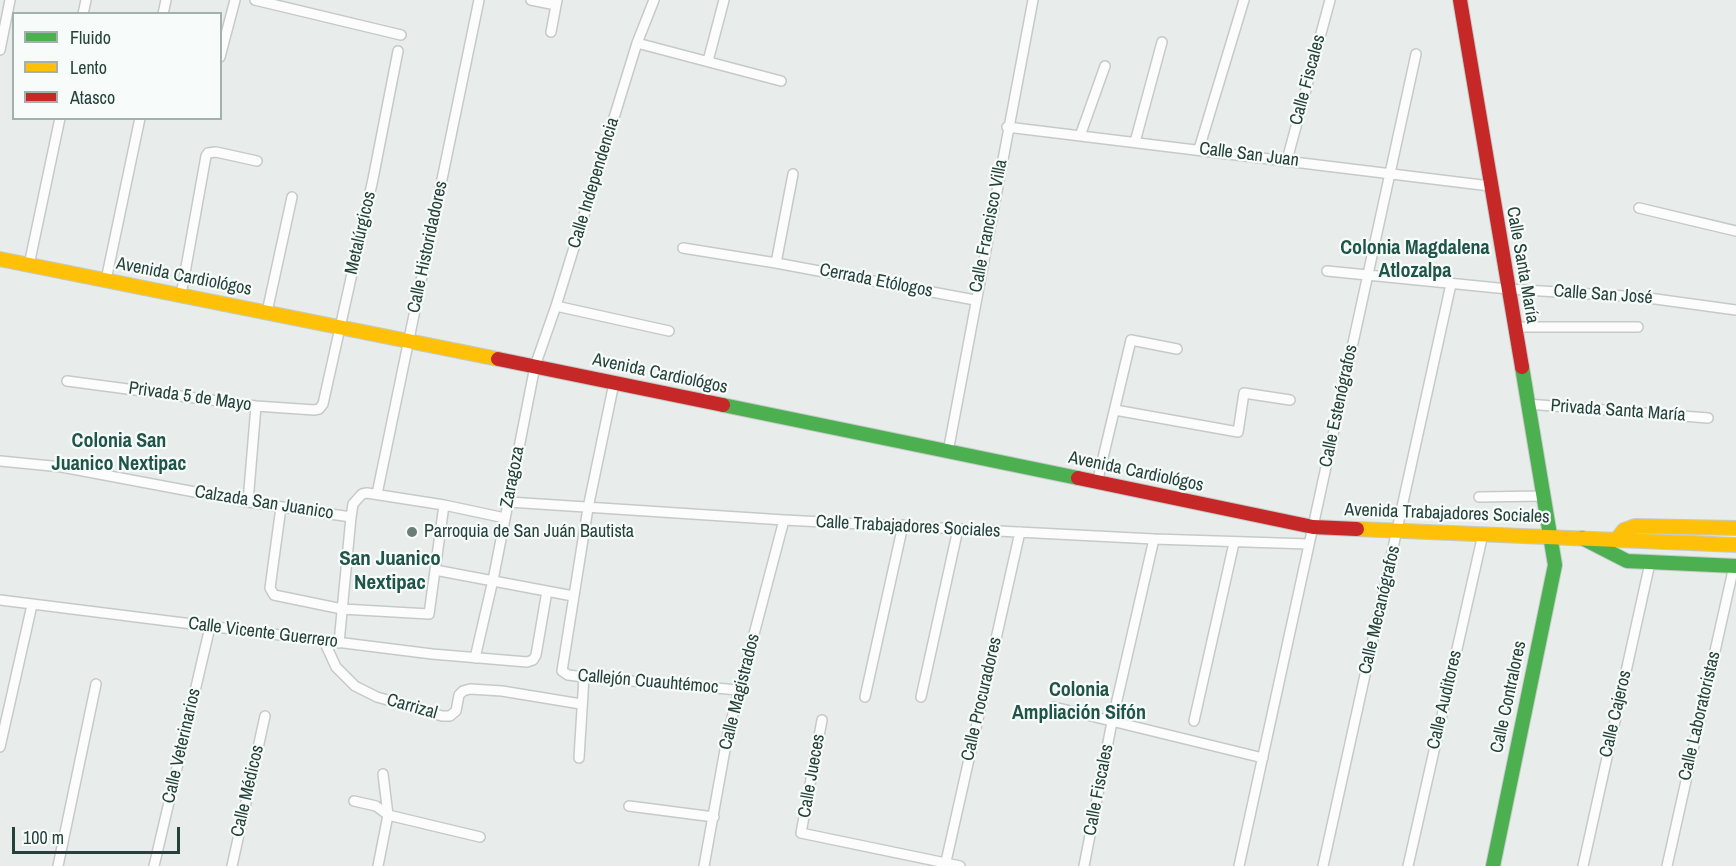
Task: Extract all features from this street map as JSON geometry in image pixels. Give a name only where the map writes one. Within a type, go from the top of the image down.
[{"type":"main road","name":"Calle Santa María","points":[[1460,0],[1551,536]]},
{"type":"main road","name":"Avenida Cardiológos","points":[[0,259],[409,340],[1312,528]]},
{"type":"main road","points":[[1617,539],[1624,530],[1635,526],[1736,528]]},
{"type":"main road","name":"Avenida Trabajadores Sociales","points":[[1312,528],[1736,545]]},
{"type":"main road","name":"Calle Contralores","points":[[1493,866],[1555,565],[1551,536]]},
{"type":"main road","name":"Avenida Trabajadores Sociales","points":[[1580,537],[1627,561],[1735,566]]},
{"type":"street","points":[[0,50],[10,0]]},
{"type":"street","points":[[222,49],[235,0]]},
{"type":"street","points":[[255,0],[401,35]]},
{"type":"street","name":"Calle Historidadores","points":[[377,495],[479,0]]},
{"type":"street","points":[[531,0],[556,2],[551,32]]},
{"type":"street","name":"Calle Independencia","points":[[535,366],[556,306],[637,43],[654,0]]},
{"type":"street","points":[[708,61],[724,0]]},
{"type":"street","name":"Calle Francisco Villa","points":[[948,452],[1007,127],[1033,0]]},
{"type":"street","points":[[1198,149],[1244,0]]},
{"type":"street","name":"Calle Fiscales","points":[[1287,160],[1330,0]]},
{"type":"street","points":[[1136,142],[1162,42]]},
{"type":"street","points":[[637,43],[781,81]]},
{"type":"street","name":"Metalúrgicos","points":[[314,410],[320,409],[323,404],[373,179],[398,51]]},
{"type":"street","name":"Calle Estenógrafos","points":[[1239,866],[1416,54]]},
{"type":"street","points":[[1080,136],[1105,66]]},
{"type":"street","points":[[29,265],[60,120]]},
{"type":"street","points":[[106,280],[141,120]]},
{"type":"street","name":"Calle San Juan","points":[[1007,127],[1490,186]]},
{"type":"street","points":[[181,295],[206,156],[208,153],[216,152],[257,161]]},
{"type":"street","points":[[776,263],[793,174]]},
{"type":"street","points":[[267,312],[292,197]]},
{"type":"street","points":[[1639,208],[1736,231]]},
{"type":"street","name":"Cerrada Etólogos","points":[[683,248],[975,300]]},
{"type":"street","name":"Calle San José","points":[[1327,271],[1508,289],[1641,297],[1736,309]]},
{"type":"street","name":"Calle Mecanógrafos","points":[[1323,866],[1451,284]]},
{"type":"street","points":[[556,306],[669,330]]},
{"type":"street","points":[[1514,327],[1638,327]]},
{"type":"street","points":[[1097,483],[1131,340],[1177,349]]},
{"type":"street","name":"Zaragoza","points":[[475,658],[494,580],[535,366]]},
{"type":"street","name":"Privada 5 de Mayo","points":[[67,381],[256,406],[314,410]]},
{"type":"street","points":[[435,570],[573,596],[588,508],[614,383]]},
{"type":"street","points":[[1115,410],[1238,432],[1244,393],[1290,400]]},
{"type":"street","name":"Privada Santa María","points":[[1527,404],[1708,418]]},
{"type":"street","points":[[248,502],[256,406]]},
{"type":"street","name":"Calzada San Juanico","points":[[0,460],[62,467],[248,502],[351,517]]},
{"type":"street","points":[[339,643],[353,504],[362,494],[505,518]]},
{"type":"street","points":[[1479,497],[1544,496]]},
{"type":"street","name":"Calle Trabajadores Sociales","points":[[509,502],[784,520],[1234,543],[1309,544]]},
{"type":"street","points":[[281,507],[270,588],[274,595],[342,609],[429,614],[444,506]]},
{"type":"street","name":"Calle Magistrados","points":[[704,866],[728,733],[784,520]]},
{"type":"street","points":[[865,697],[903,525]]},
{"type":"street","points":[[921,697],[958,529]]},
{"type":"street","name":"Calle Procuradores","points":[[946,864],[1020,532]]},
{"type":"street","name":"Calle Auditores","points":[[1408,866],[1483,534]]},
{"type":"street","name":"Calle Fiscales","points":[[1084,866],[1154,539]]},
{"type":"street","points":[[1194,721],[1234,543]]},
{"type":"street","name":"Calle Cajeros","points":[[1583,866],[1650,563]]},
{"type":"street","name":"Calle Laboratoristas","points":[[1667,866],[1735,566]]},
{"type":"street","name":"Calle Vicente Guerrero","points":[[0,600],[339,643],[527,662],[533,660],[536,655],[547,591]]},
{"type":"street","name":"Callejón Cuauhtémoc","points":[[573,596],[562,667],[564,673],[584,677],[739,690]]},
{"type":"street","points":[[0,747],[32,604]]},
{"type":"street","name":"Calle Veterinarios","points":[[154,866],[210,627]]},
{"type":"street","name":"Carrizal","points":[[324,641],[336,667],[355,686],[377,697],[442,716],[450,716],[456,711],[459,695],[463,690],[470,689],[502,691],[581,704]]},
{"type":"street","points":[[579,758],[584,677]]},
{"type":"street","points":[[58,866],[96,684]]},
{"type":"street","points":[[1054,707],[1263,758]]},
{"type":"street","name":"Calle Médicos","points":[[232,866],[265,716]]},
{"type":"street","name":"Calle Jueces","points":[[822,720],[801,833],[946,864]]},
{"type":"street","points":[[378,866],[388,815],[383,774]]},
{"type":"street","points":[[354,801],[376,806],[388,815],[480,837]]},
{"type":"street","points":[[629,806],[714,817]]},
{"type":"street","points":[[946,864],[960,866]]},
{"type":"traffic: fast","points":[[1493,866],[1555,565],[1522,367]]},
{"type":"traffic: fast","points":[[723,405],[1078,478]]},
{"type":"traffic: fast","points":[[1582,538],[1627,561],[1736,566]]},
{"type":"traffic: slow","points":[[0,259],[498,359]]},
{"type":"traffic: slow","points":[[1617,539],[1624,530],[1635,526],[1736,528]]},
{"type":"traffic: slow","points":[[1357,529],[1736,545]]},
{"type":"traffic: jam","points":[[1460,0],[1522,367]]},
{"type":"traffic: jam","points":[[498,359],[723,405]]},
{"type":"traffic: jam","points":[[1078,478],[1313,527],[1357,529]]},
{"type":"place","name":"Parroquia de San Juán Bautista","points":[[412,532]]},
{"type":"district","name":"Colonia Magdalena Atlozalpa","points":[[1415,260]]},
{"type":"district","name":"Colonia San Juanico Nextipac","points":[[119,454]]},
{"type":"district","name":"San Juanico Nextipac","points":[[390,571]]},
{"type":"district","name":"Colonia Ampliación Sifón","points":[[1079,702]]}]
